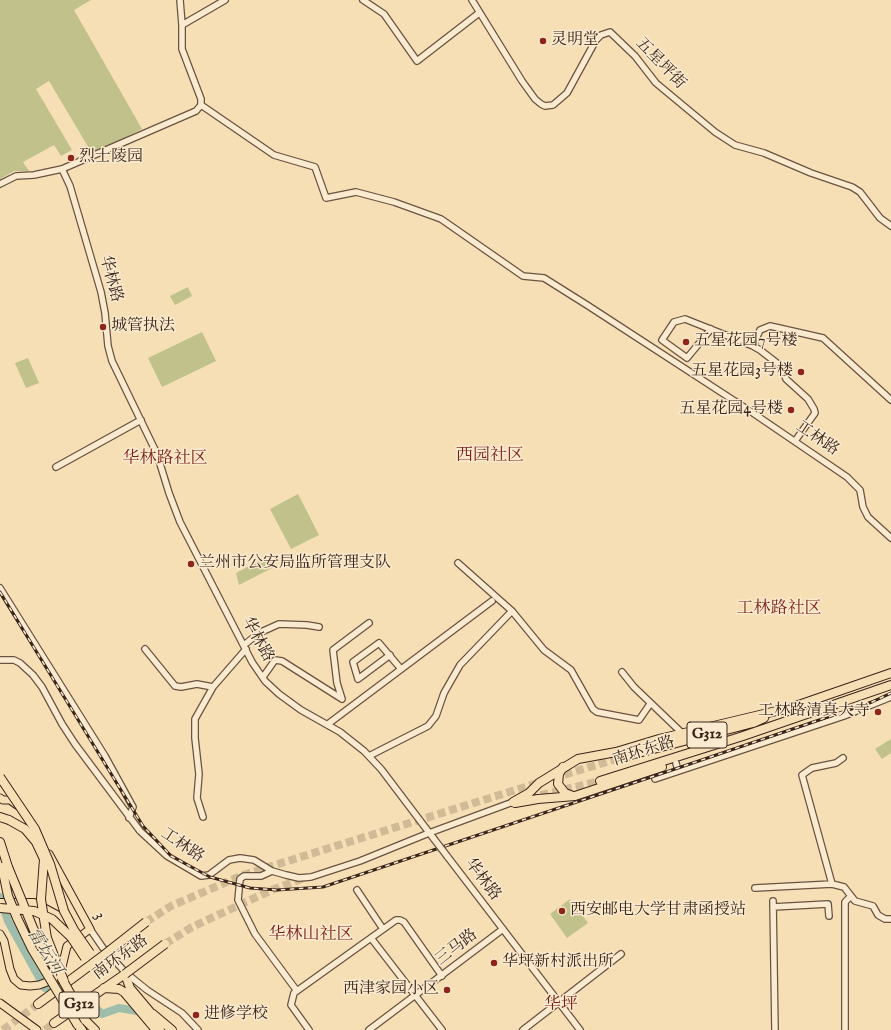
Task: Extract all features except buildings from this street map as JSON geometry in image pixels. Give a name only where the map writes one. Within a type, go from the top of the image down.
[{"type":"highway","name":"G312","points":[[789,708],[891,673]]},
{"type":"highway","name":"G312","points":[[742,736],[891,685]]},
{"type":"highway","points":[[513,802],[529,793],[539,783],[578,759],[616,752],[789,708]]},
{"type":"highway","name":"南环东路","points":[[623,757],[753,723],[789,708]]},
{"type":"highway","points":[[513,802],[516,804],[538,799],[575,796],[723,747],[742,736]]},
{"type":"highway","name":"南环东路","points":[[600,781],[742,736]]},
{"type":"highway","points":[[565,766],[559,774],[558,784],[565,793],[575,796]]},
{"type":"highway","points":[[0,777],[35,829],[50,864],[64,911],[87,955],[86,968]]},
{"type":"highway","points":[[0,817],[25,829],[41,852],[44,859],[41,899],[47,938],[64,981]]},
{"type":"highway","points":[[0,842],[40,945],[64,981],[85,1020],[95,1030]]},
{"type":"highway","points":[[0,861],[8,896]]},
{"type":"highway","points":[[0,876],[32,949],[82,1030]]},
{"type":"highway","points":[[0,903],[34,903],[62,918],[74,930]]},
{"type":"highway","points":[[0,908],[34,911],[52,919],[87,955],[102,956]]},
{"type":"highway","name":"南环东路","points":[[38,1004],[146,922]]},
{"type":"highway","name":"南环东路","points":[[54,1023],[125,974],[165,944]]},
{"type":"highway","points":[[125,974],[127,990],[156,1029]]},
{"type":"highway","points":[[104,988],[127,990],[151,1013],[157,1016],[172,1030]]},
{"type":"highway","points":[[151,1013],[156,1029]]},
{"type":"main road","name":"3","points":[[0,798],[16,803],[55,865],[90,929]]},
{"type":"main road","points":[[0,934],[4,941],[10,969],[14,979],[21,985],[39,985],[55,979],[62,967],[67,946],[90,929]]},
{"type":"main road","points":[[0,1003],[37,1030]]},
{"type":"street","points":[[0,184],[16,176],[34,175],[62,169],[196,111],[201,105],[201,98],[182,49],[180,0]]},
{"type":"street","points":[[182,25],[225,0]]},
{"type":"street","points":[[363,0],[384,14],[417,61],[479,13]]},
{"type":"street","name":"五星坪街","points":[[472,0],[535,100],[545,106],[554,105],[567,93],[596,40],[601,35],[610,32],[636,56],[656,83],[715,132],[735,145],[758,151],[811,173],[852,187],[860,192],[880,218],[891,226]]},
{"type":"street","name":"工林路","points":[[201,105],[274,155],[315,167],[326,198],[356,192],[394,202],[441,219],[522,276],[544,278],[838,470],[856,484],[860,490],[863,507],[868,517],[891,538]]},
{"type":"street","name":"华林路","points":[[62,169],[70,186],[104,307],[109,353],[162,467],[169,493],[180,522],[245,647],[263,677],[279,694],[301,710],[328,724],[352,740],[369,756],[580,1030]]},
{"type":"street","points":[[711,329],[687,358],[662,340],[677,320],[685,319],[711,329],[753,346],[782,367],[786,379],[808,399],[815,413],[795,441]]},
{"type":"street","points":[[753,346],[760,330],[770,326],[823,338],[891,400]]},
{"type":"street","points":[[56,467],[141,420]]},
{"type":"street","points":[[458,563],[512,611],[544,650],[571,670],[593,709],[597,712],[639,720],[650,704]]},
{"type":"street","points":[[0,588],[105,756],[133,807],[129,818]]},
{"type":"street","points":[[328,724],[492,601]]},
{"type":"street","points":[[369,756],[428,726],[436,716],[444,692],[460,665],[512,611]]},
{"type":"street","points":[[263,677],[275,660],[282,661],[342,699],[337,683],[333,650],[369,623]]},
{"type":"street","points":[[203,816],[198,798],[199,774],[194,738],[195,719],[213,687],[245,647],[259,633],[279,624],[319,627]]},
{"type":"street","points":[[390,656],[358,679],[352,662],[379,643],[390,656],[401,669]]},
{"type":"street","points":[[144,649],[175,686],[181,687],[197,684],[213,687]]},
{"type":"street","name":"工林路","points":[[0,660],[14,660],[20,663],[33,675],[75,744],[129,818],[149,841],[167,856],[201,876],[210,875],[229,860],[240,858],[254,860],[272,871],[300,878],[311,877],[360,861],[429,833],[513,802]]},
{"type":"street","points":[[622,672],[650,704],[683,734]]},
{"type":"street","points":[[655,779],[844,716],[891,697]]},
{"type":"street","points":[[832,884],[802,776],[812,768],[836,763],[843,758]]},
{"type":"street","points":[[676,763],[678,772]]},
{"type":"street","points":[[272,871],[261,876],[244,876],[240,879],[238,900],[254,934],[297,991]]},
{"type":"street","points":[[755,888],[832,884],[844,887],[855,901],[873,906],[878,915],[891,919]]},
{"type":"street","points":[[357,890],[383,929]]},
{"type":"street","points":[[845,1030],[845,902],[851,896]]},
{"type":"street","points":[[775,1030],[773,904],[828,904],[829,916]]},
{"type":"street","points":[[309,1030],[291,1005],[294,993],[396,920],[404,922],[442,976]]},
{"type":"street","name":"3","points":[[90,929],[103,948],[126,972],[147,990],[182,1013],[198,1030]]},
{"type":"street","name":"三马路","points":[[369,1030],[503,929]]},
{"type":"street","points":[[371,938],[442,1030]]},
{"type":"street","points":[[523,1030],[622,954]]},
{"type":"green space","points":[[0,0],[91,0],[74,10],[142,129],[97,152],[90,150],[49,81],[36,89],[72,150],[61,156],[54,145],[23,162],[29,171],[14,171],[0,179]]},
{"type":"green space","points":[[188,287],[192,296],[175,305],[170,296]]},
{"type":"green space","points":[[202,332],[216,361],[162,387],[148,358]]},
{"type":"green space","points":[[28,358],[39,383],[26,388],[15,363]]},
{"type":"green space","points":[[298,494],[319,535],[291,549],[270,509]]},
{"type":"green space","points":[[270,555],[276,566],[239,585],[236,573]]},
{"type":"green space","points":[[891,739],[891,753],[882,759],[875,749]]},
{"type":"green space","points":[[570,899],[588,923],[567,938],[550,914]]},
{"type":"waterway","name":"雷坛河","points":[[0,897],[8,921],[45,988],[88,1001],[102,1014],[119,1008],[137,1011],[144,1014]]},
{"type":"tunnel","points":[[553,778],[623,757]]},
{"type":"tunnel","points":[[529,798],[600,781]]},
{"type":"tunnel","points":[[146,922],[171,906],[243,875],[541,782]]},
{"type":"tunnel","points":[[165,944],[192,927],[274,889],[307,877]]},
{"type":"tunnel","points":[[3,1030],[38,1004]]},
{"type":"tunnel","points":[[45,1030],[54,1023]]},
{"type":"railway","points":[[0,592],[143,826],[171,856],[210,877],[250,888],[277,890],[323,887],[872,702],[891,693]]},
{"type":"place","name":"灵明堂","points":[[543,41]]},
{"type":"place","name":"烈士陵园","points":[[71,158]]},
{"type":"place","name":"城管执法","points":[[103,327]]},
{"type":"place","name":"五星花园7号楼","points":[[686,342]]},
{"type":"place","name":"五星花园3号楼","points":[[801,372]]},
{"type":"place","name":"五星花园4号楼","points":[[791,410]]},
{"type":"place","name":"兰州市公安局监所管理支队","points":[[191,564]]},
{"type":"place","name":"工林路清真大寺","points":[[878,712]]},
{"type":"place","name":"西安邮电大学甘肃函授站","points":[[562,911]]},
{"type":"place","name":"华坪新村派出所","points":[[494,963]]},
{"type":"place","name":"西津家园小区","points":[[447,990]]},
{"type":"place","name":"进修学校","points":[[196,1015]]},
{"type":"district","name":"西园社区","points":[[490,457]]},
{"type":"district","name":"华林路社区","points":[[165,460]]},
{"type":"district","name":"工林路社区","points":[[779,610]]},
{"type":"district","name":"华林山社区","points":[[311,936]]},
{"type":"district","name":"华坪","points":[[561,1006]]}]
